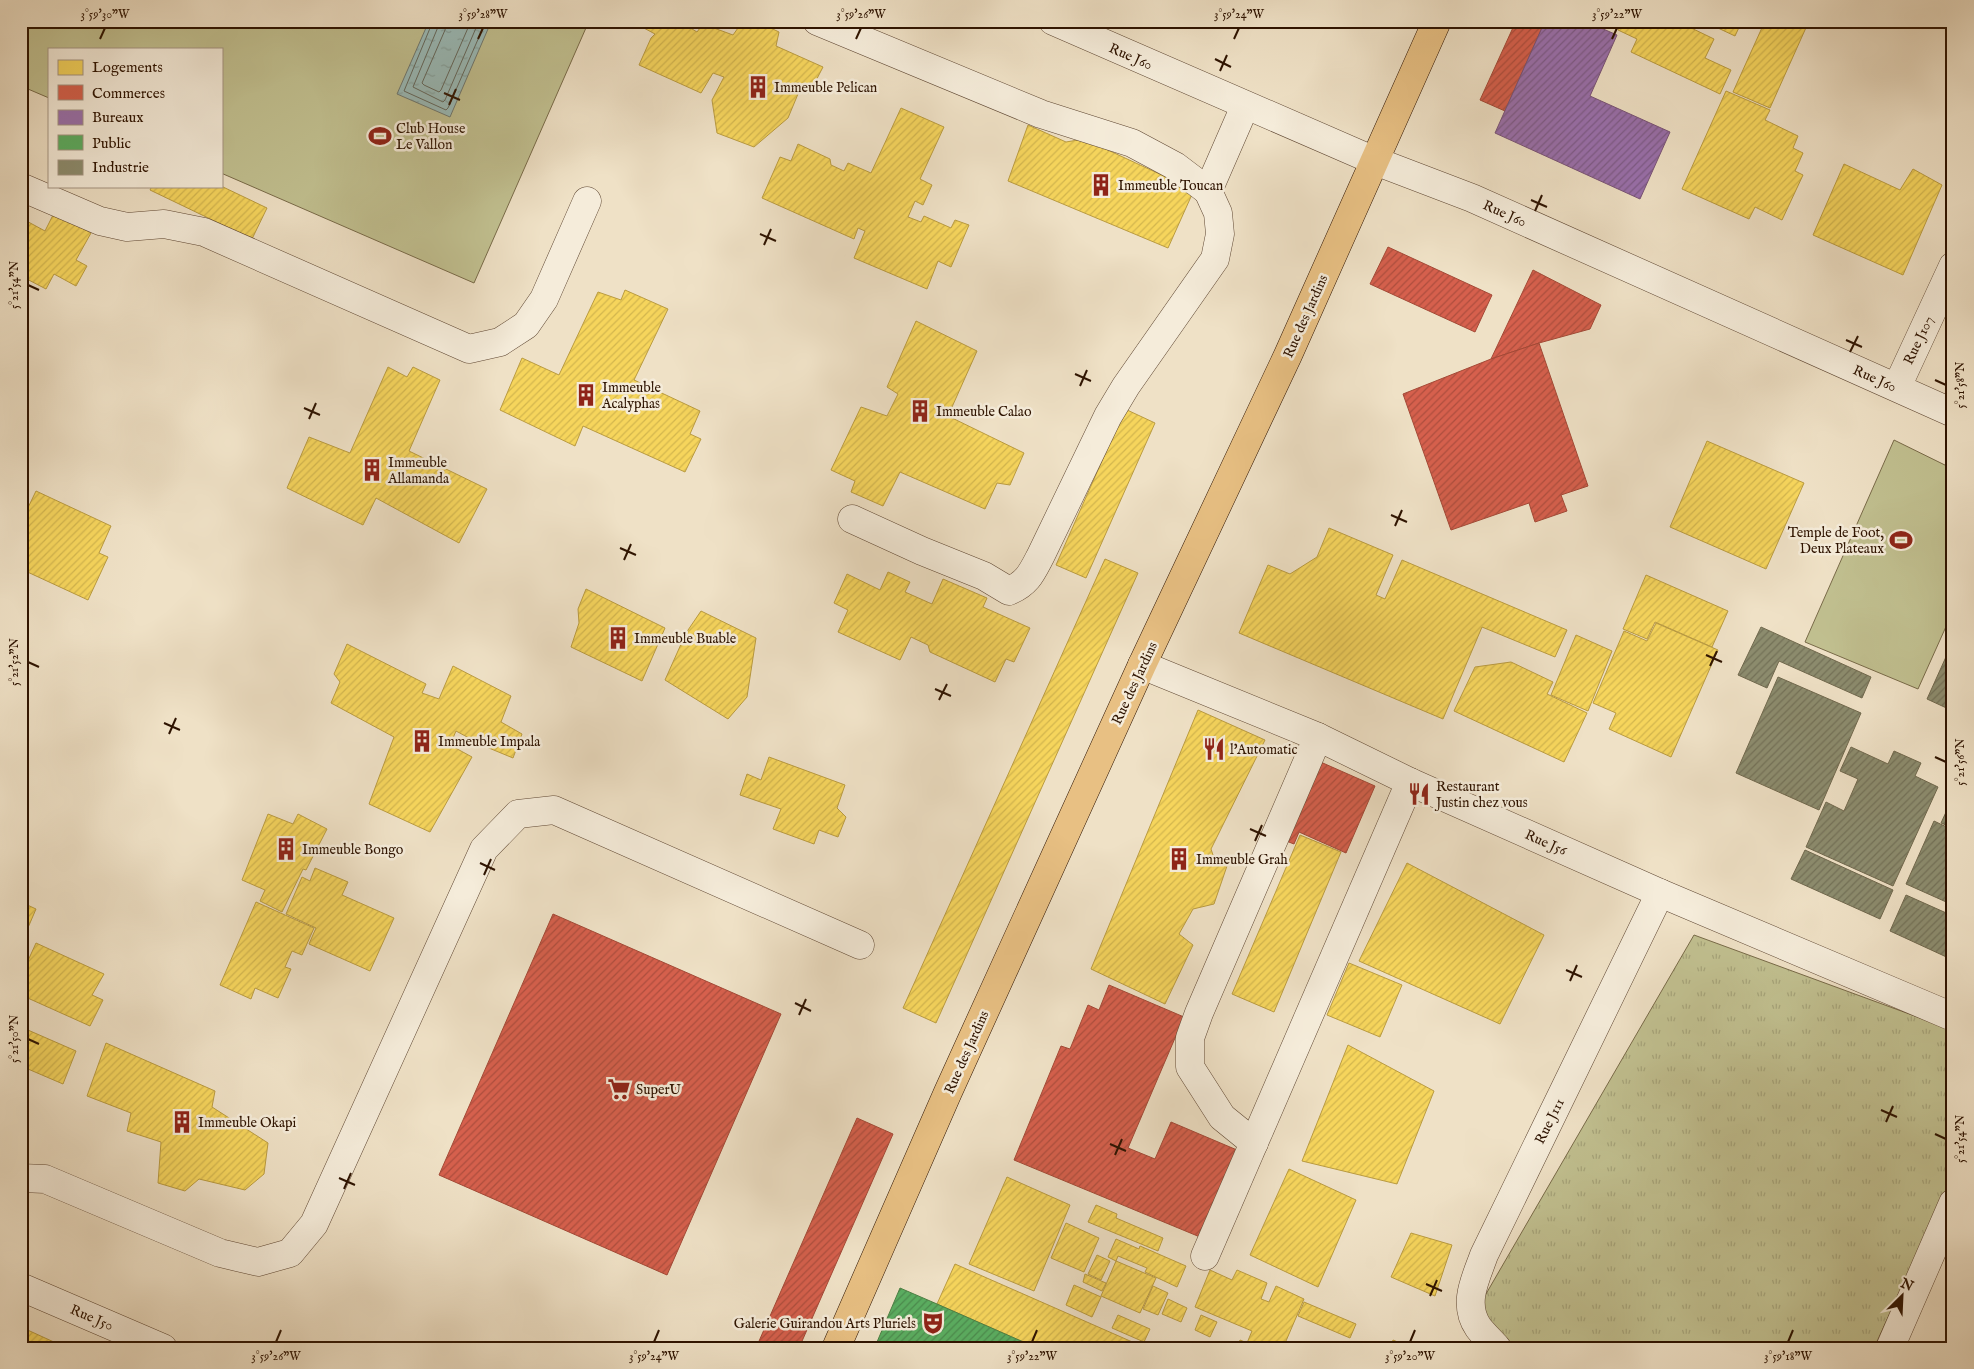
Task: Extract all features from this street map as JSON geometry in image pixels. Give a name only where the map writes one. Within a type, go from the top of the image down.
[{"type":"main road","name":"Rue des Jardins","points":[[836,1348],[946,1097],[1142,665],[1288,354],[1437,21]]},
{"type":"street","points":[[817,21],[1041,114],[1132,143],[1175,166],[1208,191],[1218,213],[1220,234],[1215,259],[1126,386],[1108,416],[1041,555],[1029,577],[1020,586],[1009,591],[984,576],[852,519]]},
{"type":"street","name":"Rue J60","points":[[1053,21],[1375,161],[1472,198],[1953,413]]},
{"type":"street","points":[[1208,191],[1245,106]]},
{"type":"street","points":[[21,187],[100,221],[127,227],[164,224],[204,232],[469,349],[500,342],[526,325],[544,299],[587,201]]},
{"type":"street","name":"Rue J107","points":[[1896,387],[1953,266]]},
{"type":"street","name":"Rue J56","points":[[1142,665],[1318,737],[1410,782],[1660,893],[1953,1016]]},
{"type":"street","points":[[1254,1143],[1222,1117],[1190,1067],[1190,1038],[1199,1013],[1318,737]]},
{"type":"street","points":[[1206,1256],[1410,782]]},
{"type":"street","points":[[21,1178],[44,1179],[220,1253],[258,1262],[290,1253],[314,1224],[484,849],[518,814],[554,810],[860,944]]},
{"type":"street","name":"Rue J111","points":[[1497,1348],[1477,1326],[1471,1309],[1470,1294],[1484,1255],[1660,893]]},
{"type":"street","points":[[1890,1348],[1953,1203]]},
{"type":"street","name":"Rue J50","points":[[21,1287],[163,1348]]},
{"type":"green space","name":"Club House Le Vallon","points":[[21,21],[589,21],[474,283],[222,173],[222,48],[48,48],[48,98],[21,86]]},
{"type":"green space","name":"Temple de Foot, Deux Plateaux","points":[[1894,440],[1953,469],[1953,611],[1918,689],[1805,642]]},
{"type":"green space","points":[[1694,935],[1953,1030],[1953,1175],[1874,1348],[1514,1348],[1504,1344],[1479,1306]]},
{"type":"water","points":[[429,21],[491,22],[450,117],[397,94]]},
{"type":"building: Logements","name":"Immeuble Pelican","points":[[645,21],[679,21],[697,32],[703,24],[733,35],[743,21],[756,21],[779,32],[776,46],[823,67],[809,94],[798,82],[798,94],[788,118],[754,147],[717,133],[712,100],[724,77],[713,73],[701,93],[639,65],[651,38],[655,34],[642,27]]},
{"type":"building: Logements","points":[[1622,21],[1685,21],[1683,24],[1714,39],[1705,58],[1731,70],[1720,94],[1631,52],[1637,39],[1618,30]]},
{"type":"building: Logements","points":[[1703,21],[1742,21],[1735,36]]},
{"type":"building: Logements","points":[[1765,21],[1809,21],[1770,108],[1733,92]]},
{"type":"building: Logements","points":[[1726,91],[1770,110],[1765,120],[1798,136],[1793,148],[1803,153],[1795,171],[1803,175],[1782,220],[1755,207],[1749,219],[1682,189]]},
{"type":"building: Logements","points":[[901,108],[944,127],[920,179],[932,185],[923,205],[915,201],[908,217],[921,222],[924,216],[951,228],[955,220],[969,225],[951,267],[938,261],[927,289],[854,258],[865,231],[858,228],[854,239],[762,198],[780,157],[791,161],[798,144],[830,159],[831,165],[844,171],[848,163],[871,173]]},
{"type":"building: Logements","name":"Immeuble Toucan","points":[[1028,125],[1066,142],[1084,139],[1194,190],[1168,248],[1008,181]]},
{"type":"building: Logements","points":[[1844,164],[1900,190],[1913,169],[1942,185],[1903,275],[1813,235]]},
{"type":"building: Logements","points":[[222,186],[267,208],[252,239],[150,190],[151,188],[222,188]]},
{"type":"building: Logements","points":[[54,213],[91,233],[76,260],[87,266],[76,286],[54,274],[46,289],[21,276],[21,218],[45,231]]},
{"type":"building: Logements","name":"Immeuble Acalyphas","points":[[625,290],[668,309],[634,380],[700,411],[690,434],[701,439],[685,472],[583,426],[575,446],[500,410],[522,358],[559,375],[598,292],[621,300]]},
{"type":"building: Logements","name":"Immeuble Calao","points":[[916,321],[977,351],[948,416],[1024,453],[1010,485],[997,483],[985,509],[900,472],[883,506],[851,492],[855,481],[831,470],[861,407],[887,416],[898,394],[887,387]]},
{"type":"building: Logements","name":"Immeuble Allamanda","points":[[388,367],[407,377],[413,367],[440,380],[409,451],[487,489],[459,543],[376,498],[363,525],[287,488],[309,437],[350,453]]},
{"type":"building: Logements","points":[[1125,409],[1155,423],[1086,578],[1056,565]]},
{"type":"building: Logements","points":[[1707,441],[1804,483],[1766,569],[1670,527]]},
{"type":"building: Logements","points":[[36,491],[111,526],[99,553],[108,557],[88,600],[21,569],[21,517],[23,518]]},
{"type":"building: Logements","points":[[1329,528],[1393,555],[1376,595],[1385,599],[1402,560],[1567,630],[1555,657],[1482,627],[1443,719],[1239,633],[1268,565],[1290,574],[1317,557]]},
{"type":"building: Logements","points":[[1105,559],[1138,573],[936,1023],[903,1008]]},
{"type":"building: Logements","points":[[888,572],[910,582],[905,592],[932,604],[943,579],[987,598],[983,607],[1030,628],[1014,662],[1006,659],[995,682],[930,652],[928,645],[911,637],[900,660],[838,632],[848,610],[834,603],[847,574],[880,590]]},
{"type":"building: Logements","points":[[1646,575],[1728,611],[1712,647],[1655,622],[1647,639],[1623,629]]},
{"type":"building: Logements","name":"Immeuble Buable","points":[[586,589],[665,628],[642,681],[571,647],[579,623],[578,609]]},
{"type":"building: Logements","points":[[701,611],[756,638],[747,697],[728,719],[665,680],[686,633]]},
{"type":"building: Logements","points":[[1656,623],[1718,650],[1671,757],[1609,729],[1616,713],[1593,703],[1624,631],[1647,641]]},
{"type":"building: Logements","points":[[1576,635],[1612,651],[1588,711],[1551,695]]},
{"type":"building: Logements","name":"Immeuble Impala","points":[[347,644],[426,684],[422,693],[439,699],[453,666],[511,696],[501,722],[522,734],[513,758],[484,746],[456,731],[450,745],[472,757],[430,832],[369,804],[394,737],[331,703],[340,682],[334,674]]},
{"type":"building: Logements","points":[[1511,662],[1553,682],[1547,694],[1587,713],[1564,762],[1454,711],[1475,667]]},
{"type":"building: Logements","name":"Immeuble Grah","points":[[1198,710],[1265,740],[1211,849],[1213,855],[1228,863],[1214,904],[1193,909],[1179,934],[1193,945],[1165,1004],[1091,969]]},
{"type":"building: Logements","points":[[769,757],[845,785],[837,808],[846,817],[838,837],[819,830],[814,844],[773,829],[781,809],[740,795],[747,774],[761,780]]},
{"type":"building: Logements","name":"Immeuble Bongo","points":[[268,814],[293,824],[298,814],[327,829],[306,870],[303,869],[282,912],[260,901],[265,890],[242,880]]},
{"type":"building: Logements","points":[[1300,835],[1341,852],[1274,1012],[1232,994]]},
{"type":"building: Logements","points":[[1407,863],[1544,935],[1500,1024],[1359,961]]},
{"type":"building: Logements","points":[[315,868],[348,882],[342,895],[394,918],[370,971],[309,944],[316,928],[286,914],[302,877],[310,881]]},
{"type":"building: Logements","points":[[21,902],[36,909],[21,944]]},
{"type":"building: Logements","points":[[256,902],[314,928],[302,955],[292,951],[285,967],[291,969],[278,998],[255,988],[251,999],[220,985]]},
{"type":"building: Logements","points":[[36,943],[104,974],[92,995],[103,1000],[90,1026],[21,995],[21,976]]},
{"type":"building: Logements","points":[[1349,963],[1402,985],[1380,1037],[1327,1015]]},
{"type":"building: Logements","points":[[21,1027],[76,1051],[63,1084],[21,1066]]},
{"type":"building: Logements","name":"Immeuble Okapi","points":[[106,1043],[215,1091],[212,1107],[268,1143],[264,1174],[245,1190],[199,1179],[185,1191],[158,1183],[161,1142],[127,1131],[131,1113],[87,1096]]},
{"type":"building: Logements","points":[[1348,1045],[1434,1091],[1397,1184],[1302,1161]]},
{"type":"building: Logements","points":[[1289,1169],[1356,1200],[1318,1287],[1250,1255]]},
{"type":"building: Logements","points":[[1007,1177],[1070,1205],[1034,1291],[969,1264]]},
{"type":"building: Logements","points":[[1096,1205],[1117,1214],[1116,1218],[1163,1238],[1158,1251],[1088,1222]]},
{"type":"building: Logements","points":[[1066,1223],[1099,1238],[1084,1272],[1051,1258]]},
{"type":"building: Logements","points":[[1411,1233],[1452,1245],[1435,1296],[1391,1277]]},
{"type":"building: Logements","points":[[1116,1239],[1139,1249],[1140,1246],[1186,1266],[1177,1287],[1145,1272],[1147,1268],[1118,1256],[1116,1261],[1108,1257]]},
{"type":"building: Logements","points":[[1097,1255],[1110,1261],[1101,1280],[1088,1274]]},
{"type":"building: Logements","points":[[1116,1261],[1156,1278],[1140,1313],[1101,1296]]},
{"type":"building: Logements","points":[[955,1264],[1146,1348],[1037,1348],[937,1304]]},
{"type":"building: Logements","points":[[1210,1270],[1232,1280],[1237,1270],[1267,1283],[1261,1299],[1269,1302],[1276,1286],[1304,1299],[1283,1348],[1258,1348],[1247,1343],[1252,1331],[1195,1307]]},
{"type":"building: Logements","points":[[1085,1274],[1106,1283],[1102,1291],[1083,1282]]},
{"type":"building: Logements","points":[[1074,1285],[1101,1297],[1092,1317],[1066,1305]]},
{"type":"building: Logements","points":[[1153,1286],[1168,1293],[1158,1315],[1143,1309]]},
{"type":"building: Logements","points":[[1168,1299],[1187,1308],[1181,1322],[1162,1314]]},
{"type":"building: Logements","points":[[1304,1302],[1356,1324],[1350,1338],[1298,1316]]},
{"type":"building: Logements","points":[[1118,1315],[1150,1329],[1144,1342],[1112,1328]]},
{"type":"building: Logements","points":[[1201,1315],[1217,1322],[1210,1337],[1195,1330]]},
{"type":"building: Logements","points":[[21,1327],[67,1348],[21,1348]]},
{"type":"building: Logements","points":[[1240,1340],[1257,1347],[1237,1348]]},
{"type":"building: Logements","points":[[1393,1340],[1412,1348],[1390,1348]]},
{"type":"building: Commerces","points":[[1516,21],[1545,21],[1505,111],[1480,100]]},
{"type":"building: Commerces","points":[[1388,247],[1492,295],[1475,332],[1370,284]]},
{"type":"building: Commerces","points":[[1533,270],[1601,305],[1590,329],[1491,359]]},
{"type":"building: Commerces","points":[[1539,343],[1588,486],[1561,495],[1567,511],[1535,522],[1529,503],[1451,530],[1403,394],[1491,359]]},
{"type":"building: Commerces","points":[[1316,760],[1375,786],[1346,853],[1299,832],[1294,844],[1281,839]]},
{"type":"building: Commerces","points":[[553,914],[781,1014],[667,1275],[439,1175]]},
{"type":"building: Commerces","points":[[1109,985],[1184,1017],[1128,1148],[1155,1159],[1171,1122],[1237,1150],[1200,1237],[1014,1160],[1061,1046],[1070,1049],[1088,1005],[1099,1010]]},
{"type":"building: Commerces","points":[[857,1118],[893,1134],[799,1348],[756,1348]]},
{"type":"building: Bureaux","points":[[1545,21],[1585,21],[1617,35],[1590,96],[1670,132],[1640,199],[1495,133]]},
{"type":"building: Public","name":"Galerie Guirandou Arts Pluriels","points":[[900,1288],[1037,1348],[890,1348],[877,1342]]},
{"type":"building: Industrie","points":[[1761,627],[1871,677],[1862,698],[1779,661],[1767,688],[1738,675]]},
{"type":"building: Industrie","points":[[1950,648],[1953,649],[1953,711],[1927,699]]},
{"type":"building: Industrie","points":[[1778,677],[1861,713],[1819,810],[1736,773]]},
{"type":"building: Industrie","points":[[1851,747],[1888,764],[1894,751],[1921,763],[1915,776],[1938,787],[1893,886],[1806,847],[1826,802],[1844,811],[1858,779],[1840,771]]},
{"type":"building: Industrie","points":[[1953,797],[1953,828],[1941,823]]},
{"type":"building: Industrie","points":[[1934,821],[1953,830],[1953,905],[1906,884]]},
{"type":"building: Industrie","points":[[1805,850],[1893,890],[1880,919],[1791,879]]},
{"type":"building: Industrie","points":[[1906,895],[1953,916],[1953,960],[1890,931]]},
{"type":"place","name":"Immeuble Pelican","points":[[758,87]]},
{"type":"place","name":"Club House Le Vallon","points":[[380,136]]},
{"type":"place","name":"Immeuble Toucan","points":[[1101,185]]},
{"type":"place","name":"Immeuble Acalyphas","points":[[586,395]]},
{"type":"place","name":"Immeuble Calao","points":[[920,411]]},
{"type":"place","name":"Immeuble Allamanda","points":[[372,470]]},
{"type":"place","name":"Temple de Foot, Deux Plateaux","points":[[1901,540]]},
{"type":"place","name":"Immeuble Buable","points":[[618,638]]},
{"type":"place","name":"Immeuble Impala","points":[[422,741]]},
{"type":"place","name":"l'Automatic","points":[[1214,749]]},
{"type":"place","name":"Restaurant Justin chez vous","points":[[1419,794]]},
{"type":"place","name":"Immeuble Bongo","points":[[286,849]]},
{"type":"place","name":"Immeuble Grah","points":[[1179,859]]},
{"type":"place","name":"SuperU","points":[[619,1089]]},
{"type":"place","name":"Immeuble Okapi","points":[[182,1122]]},
{"type":"place","name":"Galerie Guirandou Arts Pluriels","points":[[933,1323]]}]
